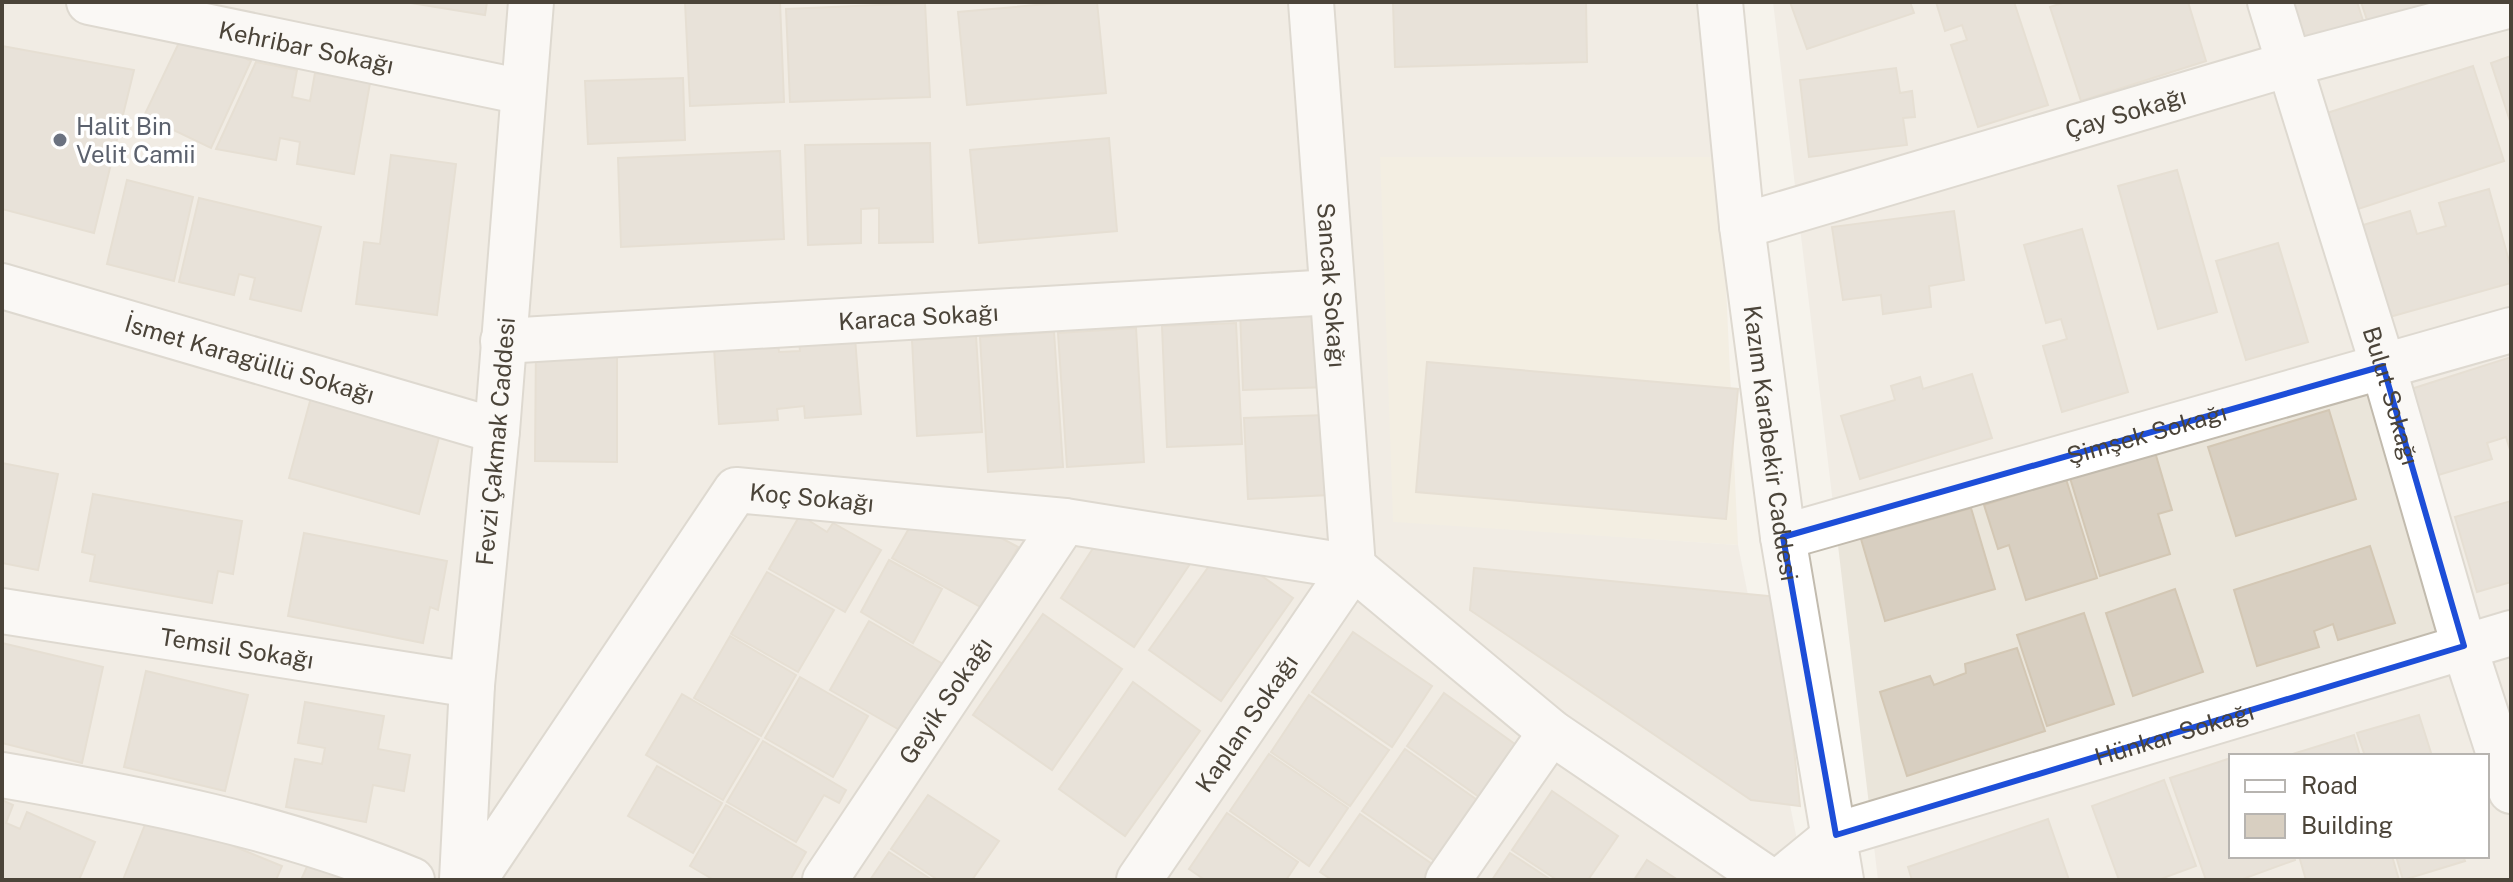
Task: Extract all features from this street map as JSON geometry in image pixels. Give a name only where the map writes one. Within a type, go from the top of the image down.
[{"type":"street","name":"Kehribar Sokağı","points":[[89,2],[523,92]]},
{"type":"street","name":"Fevzi Çakmak Caddesi","points":[[462,880],[472,685],[497,431],[531,2]]},
{"type":"street","name":"Sancak Sokağı","points":[[1311,2],[1353,567]]},
{"type":"street","name":"Kazım Karabekir Caddesi","points":[[1720,2],[1742,226],[1783,537],[1836,835],[1841,880]]},
{"type":"street","name":"Bulut Sokağı","points":[[2270,2],[2383,366],[2464,646],[2511,791]]},
{"type":"street","name":"Çay Sokağı","points":[[1742,226],[2289,64],[2511,5]]},
{"type":"street","name":"İsmet Karagüllü Sokağı","points":[[2,286],[497,431]]},
{"type":"street","name":"Karaca Sokağı","points":[[503,341],[1332,292]]},
{"type":"street","name":"Şimşek Sokağı","points":[[1783,537],[2511,330]]},
{"type":"street","name":"Koç Sokağı","points":[[474,880],[736,490],[1065,521],[1353,567]]},
{"type":"street","name":"Geyik Sokağı","points":[[825,880],[1065,521]]},
{"type":"street","points":[[1353,567],[1551,732],[1769,880]]},
{"type":"street","name":"Kaplan Sokağı","points":[[1139,880],[1353,567]]},
{"type":"street","name":"Temsil Sokağı","points":[[2,611],[472,685]]},
{"type":"street","name":"Hünkar Sokağı","points":[[1836,835],[2511,633]]},
{"type":"street","points":[[1448,880],[1551,732]]},
{"type":"street","points":[[2,775],[161,803],[345,853],[412,880]]},
{"type":"street","points":[[1781,880],[1836,835]]},
{"type":"highlighted area","points":[[2383,366],[2464,646],[1836,835],[1783,537]]},
{"type":"shaded area","points":[[2,2],[1708,2],[1720,157],[1393,521],[1738,545],[1805,880],[2,880]]},
{"type":"shaded area","points":[[1773,2],[2511,2],[2511,880],[1878,880]]},
{"type":"shaded area","points":[[1380,157],[1720,157],[1738,545],[1393,522]]},
{"type":"building","points":[[405,2],[487,2],[485,15]]},
{"type":"building","points":[[685,2],[780,2],[784,102],[690,106]]},
{"type":"building","points":[[1097,2],[1106,93],[967,105],[958,12]]},
{"type":"building","points":[[1393,2],[1586,2],[1587,62],[1395,67]]},
{"type":"building","points":[[1790,2],[1910,2],[1914,13],[1807,49]]},
{"type":"building","points":[[1936,2],[2014,2],[2048,105],[1978,127],[1951,45],[1967,40],[1962,25],[1945,31]]},
{"type":"building","points":[[2066,2],[2188,2],[2206,61],[2081,101],[2050,7]]},
{"type":"building","points":[[2278,2],[2357,2],[2365,27],[2293,49]]},
{"type":"building","points":[[2361,2],[2444,2],[2369,26]]},
{"type":"building","points":[[925,3],[930,97],[790,102],[786,9]]},
{"type":"building","points":[[185,30],[251,61],[211,148],[144,116]]},
{"type":"building","name":"Halit Bin Velit Camii","points":[[2,46],[134,70],[94,233],[2,209]]},
{"type":"building","points":[[2511,56],[2511,124],[2491,63]]},
{"type":"building","points":[[256,62],[297,70],[292,97],[310,101],[315,73],[370,83],[354,174],[297,164],[300,142],[280,138],[276,160],[216,149]]},
{"type":"building","points":[[2473,66],[2504,161],[2352,211],[2321,115]]},
{"type":"building","points":[[1896,68],[1900,93],[1912,91],[1915,117],[1903,118],[1907,145],[1809,157],[1800,80]]},
{"type":"building","points":[[683,78],[685,140],[588,144],[585,81]]},
{"type":"building","points":[[1109,138],[1117,231],[979,243],[970,150]]},
{"type":"building","points":[[930,143],[933,242],[879,243],[879,208],[861,209],[861,243],[808,245],[805,145]]},
{"type":"building","points":[[780,151],[784,239],[621,247],[618,158]]},
{"type":"building","points":[[391,155],[456,164],[437,315],[356,304],[364,242],[380,244]]},
{"type":"building","points":[[2177,170],[2217,312],[2158,329],[2118,186]]},
{"type":"building","points":[[127,180],[193,197],[174,281],[107,264]]},
{"type":"building","points":[[2489,189],[2511,268],[2511,283],[2386,318],[2360,226],[2410,211],[2417,234],[2446,226],[2439,203]]},
{"type":"building","points":[[199,198],[321,227],[301,311],[250,299],[255,278],[239,274],[234,295],[179,282]]},
{"type":"building","points":[[1954,211],[1964,280],[1929,286],[1931,307],[1883,314],[1881,295],[1843,300],[1832,227]]},
{"type":"building","points":[[2082,229],[2128,392],[2062,412],[2043,346],[2067,339],[2061,319],[2046,323],[2024,245]]},
{"type":"building","points":[[2278,243],[2308,342],[2246,360],[2216,261]]},
{"type":"building","points":[[1326,306],[1329,387],[1243,390],[1240,310]]},
{"type":"building","points":[[1236,323],[1242,444],[1167,447],[1162,326]]},
{"type":"building","points":[[1136,328],[1144,462],[1067,467],[1058,333]]},
{"type":"building","points":[[1054,332],[1063,467],[988,472],[980,337]]},
{"type":"building","points":[[976,336],[982,432],[917,436],[912,340]]},
{"type":"building","points":[[855,338],[861,414],[805,418],[804,406],[777,409],[778,420],[719,424],[714,348],[778,343],[779,352],[800,351],[799,341]]},
{"type":"building","points":[[536,341],[617,341],[617,462],[535,461]]},
{"type":"building","points":[[2511,357],[2511,453],[2506,437],[2487,443],[2492,459],[2435,476],[2408,390]]},
{"type":"building","points":[[1427,362],[1738,389],[1726,519],[1416,492]]},
{"type":"building","points":[[1972,374],[1992,438],[1860,479],[1841,416],[1895,400],[1891,386],[1920,377],[1923,389]]},
{"type":"building","points":[[312,394],[441,430],[419,514],[289,478]]},
{"type":"building","points":[[2329,410],[2356,499],[2236,536],[2208,447]]},
{"type":"building","points":[[1325,415],[1329,495],[1248,499],[1244,418]]},
{"type":"building","points":[[2155,452],[2172,510],[2158,514],[2170,554],[2100,576],[2070,478]]},
{"type":"building","points":[[2,463],[58,474],[38,570],[2,563]]},
{"type":"building","points":[[2066,479],[2097,578],[2026,600],[2009,545],[1998,549],[1984,505]]},
{"type":"building","points":[[93,494],[242,521],[233,574],[218,571],[212,603],[90,581],[95,555],[82,552]]},
{"type":"building","points":[[2511,501],[2511,582],[2477,592],[2455,517]]},
{"type":"building","points":[[1971,508],[1995,589],[1885,621],[1861,539]]},
{"type":"building","points":[[800,515],[827,532],[833,523],[881,550],[845,612],[769,569]]},
{"type":"building","points":[[912,523],[988,531],[1018,547],[984,609],[892,558]]},
{"type":"building","points":[[304,533],[447,561],[438,610],[430,607],[423,643],[288,616]]},
{"type":"building","points":[[1097,542],[1194,558],[1134,647],[1061,598]]},
{"type":"building","points":[[2370,546],[2395,623],[2338,640],[2333,624],[2314,631],[2319,647],[2257,666],[2234,590]]},
{"type":"building","points":[[1222,548],[1293,598],[1221,701],[1149,650]]},
{"type":"building","points":[[889,560],[942,589],[913,643],[861,612]]},
{"type":"building","points":[[1474,568],[1778,597],[1800,806],[1751,800],[1470,610]]},
{"type":"building","points":[[767,572],[834,610],[798,672],[731,634]]},
{"type":"building","points":[[2175,589],[2203,672],[2133,696],[2106,613]]},
{"type":"building","points":[[2084,613],[2114,704],[2047,726],[2017,635]]},
{"type":"building","points":[[1043,614],[1122,669],[1052,770],[973,715]]},
{"type":"building","points":[[869,621],[943,664],[903,732],[830,690]]},
{"type":"building","points":[[1353,632],[1432,686],[1392,747],[1312,692]]},
{"type":"building","points":[[730,636],[796,675],[761,736],[694,698]]},
{"type":"building","points":[[2,643],[103,667],[82,763],[2,743]]},
{"type":"building","points":[[2017,648],[2045,731],[1907,776],[1880,692],[1930,676],[1934,685],[1966,673],[1965,664]]},
{"type":"building","points":[[146,671],[248,695],[225,791],[124,767]]},
{"type":"building","points":[[800,677],[868,716],[833,777],[765,738]]},
{"type":"building","points":[[1133,682],[1200,731],[1125,836],[1059,789]]},
{"type":"building","points":[[1444,693],[1519,747],[1482,799],[1407,746]]},
{"type":"building","points":[[682,694],[759,739],[723,800],[646,755]]},
{"type":"building","points":[[1309,695],[1389,750],[1350,806],[1271,752]]},
{"type":"building","points":[[305,702],[384,716],[378,749],[410,755],[404,791],[373,785],[366,822],[286,807],[295,759],[322,764],[325,748],[298,743]]},
{"type":"building","points":[[2419,715],[2431,754],[2364,754],[2357,733]]},
{"type":"building","points":[[2354,735],[2359,754],[2292,754]]},
{"type":"building","points":[[763,741],[846,790],[839,803],[824,795],[796,842],[727,802]]},
{"type":"building","points":[[1405,749],[1480,802],[1438,863],[1362,811]]},
{"type":"building","points":[[1269,754],[1348,808],[1309,866],[1230,811]]},
{"type":"building","points":[[2229,759],[2229,858],[2295,860],[2240,880],[2206,880],[2170,778]]},
{"type":"building","points":[[657,766],[722,803],[693,853],[628,816]]},
{"type":"building","points":[[2164,780],[2196,866],[2158,880],[2119,880],[2092,806]]},
{"type":"building","points":[[1552,791],[1618,836],[1588,880],[1557,880],[1512,850]]},
{"type":"building","points":[[928,795],[999,841],[972,880],[938,880],[891,849]]},
{"type":"building","points":[[2,800],[13,805],[6,823],[20,829],[27,812],[95,842],[79,880],[2,880]]},
{"type":"building","points":[[726,805],[806,852],[790,880],[714,880],[690,866]]},
{"type":"building","points":[[150,812],[282,866],[276,880],[123,880]]},
{"type":"building","points":[[1227,813],[1298,862],[1286,880],[1205,880],[1189,869]]},
{"type":"building","points":[[1360,814],[1435,866],[1426,880],[1332,880],[1320,872]]},
{"type":"building","points":[[2048,819],[2069,880],[1912,880],[1908,867]]},
{"type":"building","points":[[889,852],[932,880],[870,880]]},
{"type":"building","points":[[1510,853],[1551,880],[1492,880]]},
{"type":"building","points":[[2300,858],[2393,858],[2399,880],[2306,880]]},
{"type":"building","points":[[2397,858],[2464,858],[2465,861],[2403,880]]},
{"type":"building","points":[[310,860],[355,880],[301,880]]},
{"type":"building","points":[[1647,860],[1678,880],[1634,880]]},
{"type":"place","name":"Halit Bin Velit Camii","points":[[60,140]]}]
